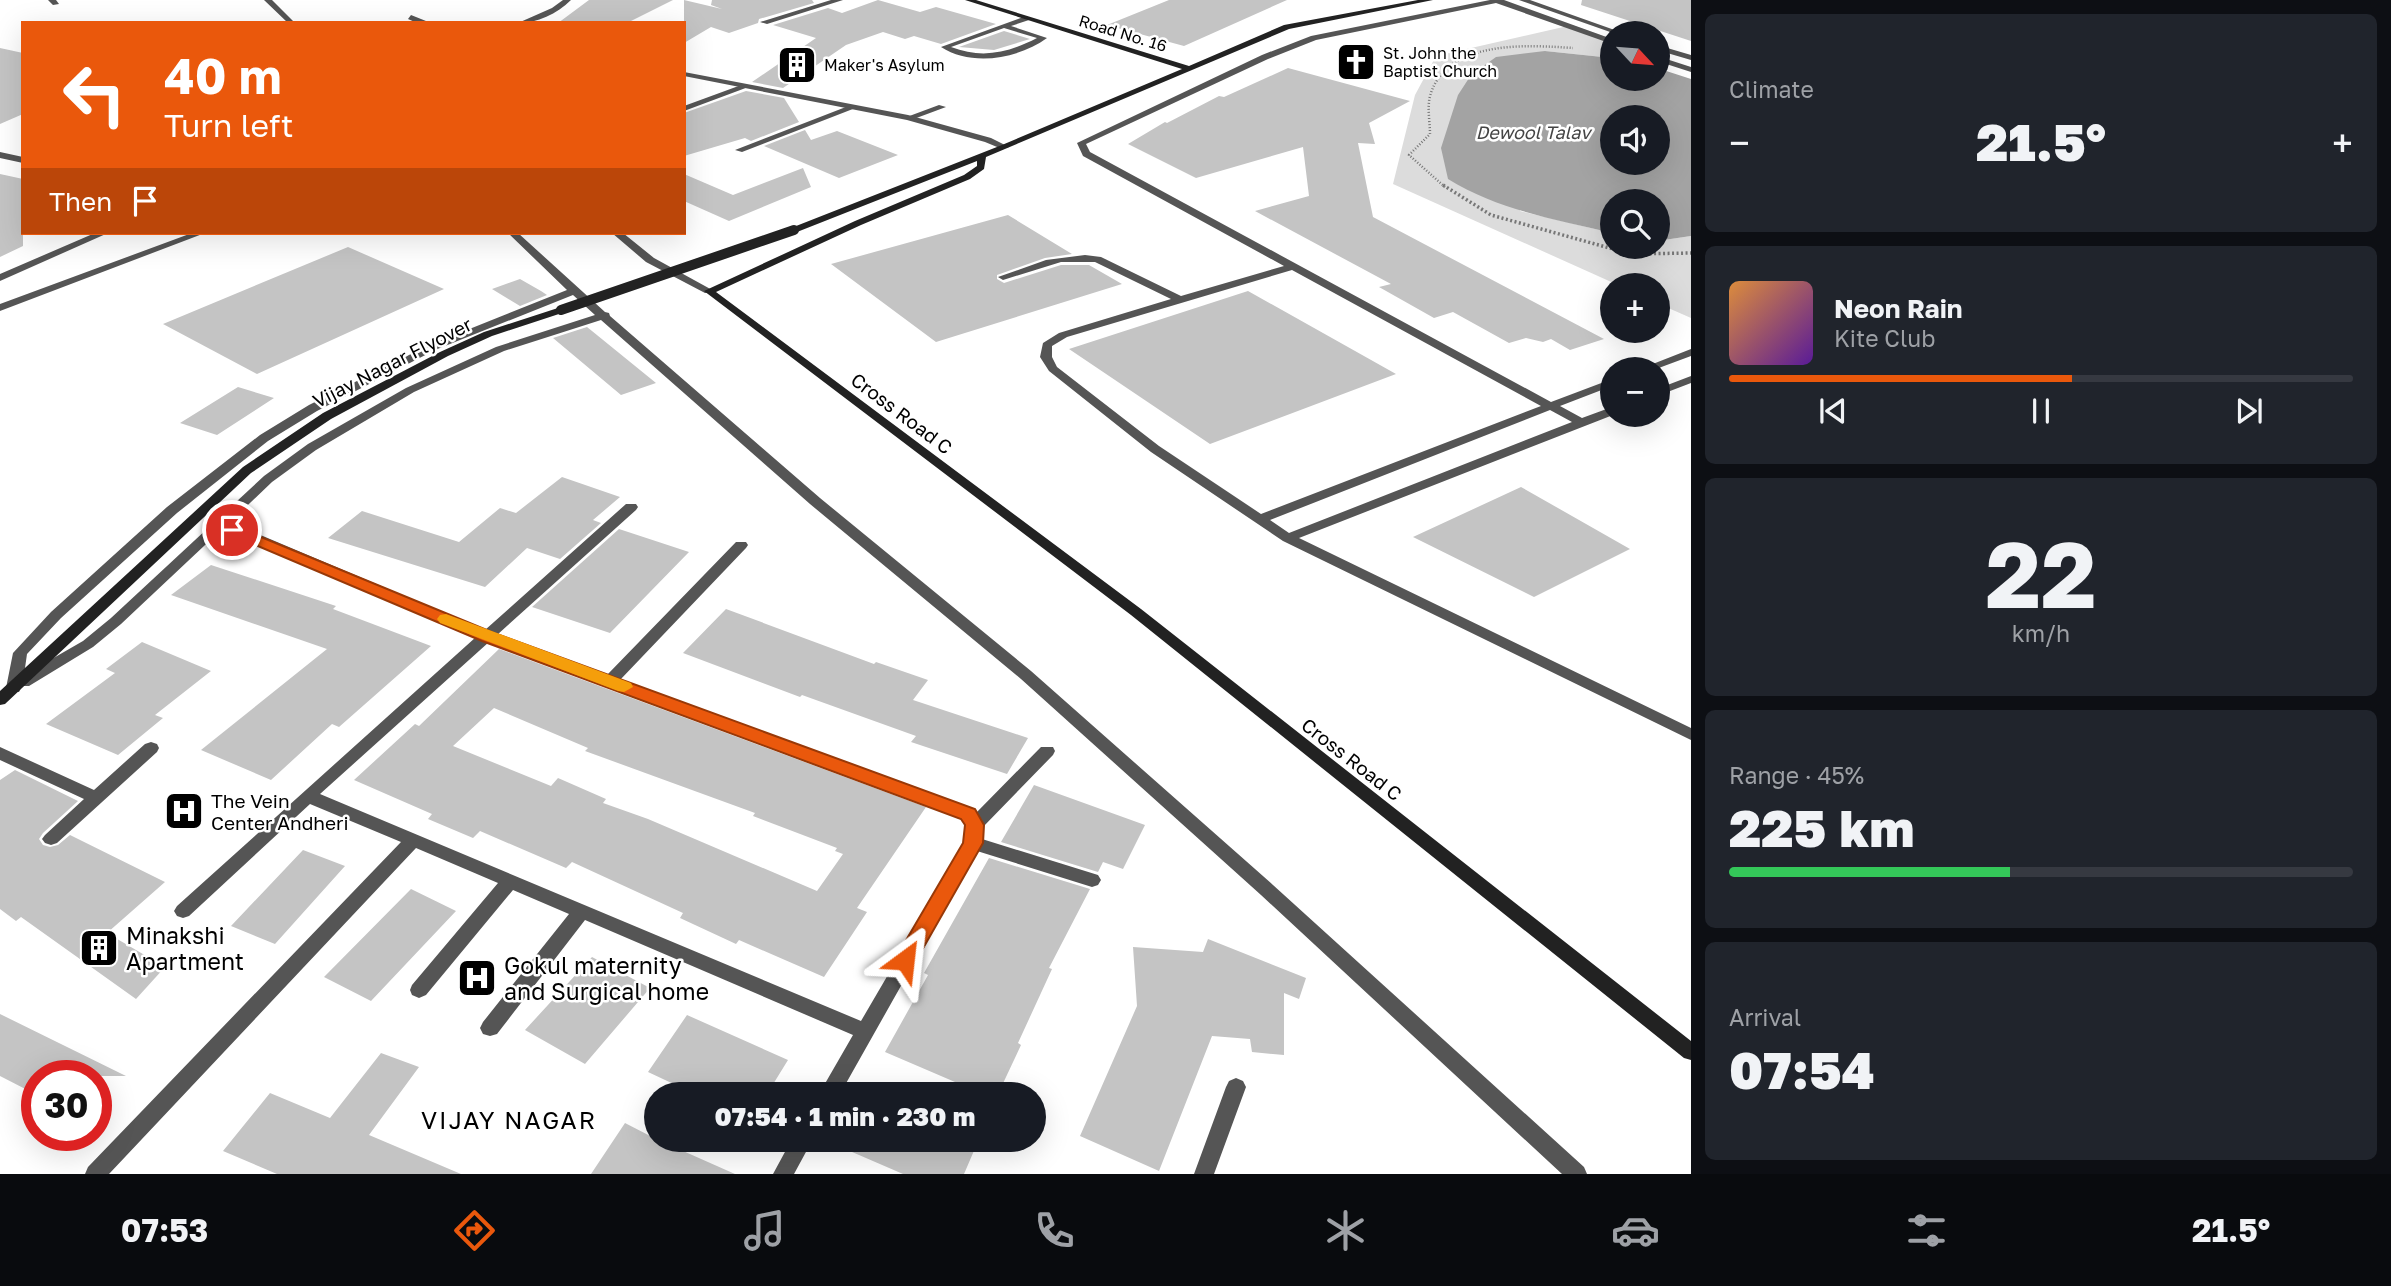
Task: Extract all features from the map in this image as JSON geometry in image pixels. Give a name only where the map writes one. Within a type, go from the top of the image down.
[{"type":"main road","name":"Road No. 16","points":[[969,0],[1188,68]]},
{"type":"main road","points":[[709,291],[967,177],[981,167],[982,156],[1287,27],[1429,0]]},
{"type":"main road","name":"Vijay Nagar Flyover","points":[[0,700],[247,470],[327,416],[444,354],[488,334],[850,210],[982,156]]},
{"type":"main road","name":"Cross Road C","points":[[709,291],[1136,612],[1691,1052]]},
{"type":"street","points":[[268,0],[290,21]]},
{"type":"street","points":[[526,21],[555,10],[567,0]]},
{"type":"street","points":[[764,22],[839,0]]},
{"type":"street","points":[[1582,423],[1086,154],[1081,142],[1265,57],[1314,38],[1497,0],[1600,38]]},
{"type":"street","points":[[1523,0],[1600,26]]},
{"type":"street","points":[[411,17],[419,21]]},
{"type":"street","points":[[1005,26],[1043,38],[989,59],[945,47],[1026,18]]},
{"type":"street","points":[[1670,51],[1691,58]]},
{"type":"street","points":[[1678,54],[1691,51]]},
{"type":"street","points":[[1670,63],[1691,70]]},
{"type":"street","points":[[686,74],[908,118],[1005,147]]},
{"type":"street","points":[[686,108],[747,86]]},
{"type":"street","points":[[740,150],[854,107]]},
{"type":"street","points":[[908,118],[942,107]]},
{"type":"street","points":[[0,155],[21,160]]},
{"type":"street","points":[[0,278],[98,235]]},
{"type":"street","points":[[0,308],[195,235]]},
{"type":"street","points":[[515,235],[815,501],[1026,675],[1257,881],[1577,1174]]},
{"type":"street","points":[[619,235],[650,260],[709,291]]},
{"type":"street","points":[[1003,277],[1066,257],[1083,256],[1097,259],[1180,300]]},
{"type":"street","points":[[1294,266],[1063,335],[1047,345],[1046,357],[1053,369],[1155,449],[1288,538],[1691,735]]},
{"type":"street","points":[[14,688],[20,653],[56,615],[172,510],[264,438],[313,408],[431,348],[575,290]]},
{"type":"street","points":[[14,688],[107,629],[268,479],[312,447],[411,390],[500,349],[604,315]]},
{"type":"street","points":[[1670,360],[1691,352]]},
{"type":"street","points":[[1670,388],[1691,379]]},
{"type":"street","points":[[1260,520],[1600,387]]},
{"type":"street","points":[[1288,538],[1600,416]]},
{"type":"street","points":[[183,911],[631,507]]},
{"type":"street","points":[[217,525],[246,534],[488,637],[947,805],[968,814],[975,825]]},
{"type":"street","points":[[610,681],[741,545]]},
{"type":"street","points":[[51,838],[151,748]]},
{"type":"street","points":[[836,1082],[973,843],[975,825],[1047,751]]},
{"type":"street","points":[[0,752],[96,798]]},
{"type":"street","points":[[308,796],[865,1031]]},
{"type":"street","points":[[95,1174],[413,839]]},
{"type":"street","points":[[973,843],[1092,880]]},
{"type":"street","points":[[419,990],[511,880]]},
{"type":"street","points":[[490,1028],[581,912]]},
{"type":"street","points":[[1204,1174],[1236,1087]]},
{"type":"street","points":[[783,1174],[796,1152]]},
{"type":"path","points":[[1576,48],[1527,44],[1485,50],[1445,69],[1430,96],[1430,134],[1409,155],[1447,188],[1491,215],[1631,254],[1691,253]]},
{"type":"shaded area","points":[[1572,25],[1600,35],[1600,57],[1545,51],[1520,211],[1600,230],[1600,259],[1670,259],[1670,239],[1691,236],[1691,318],[1670,309],[1670,273],[1600,273],[1600,277],[1393,184],[1415,95],[1436,56]]},
{"type":"water","name":"Dewool Talav","points":[[1545,51],[1600,57],[1600,91],[1670,91],[1670,72],[1691,79],[1691,236],[1670,239],[1670,189],[1600,189],[1600,230],[1507,206],[1448,179],[1441,148],[1458,95],[1471,75],[1496,57]]},
{"type":"building","points":[[589,0],[673,0],[631,21],[561,21]]},
{"type":"building","points":[[684,0],[722,9],[711,5],[712,0],[812,0],[814,3],[759,19],[758,23],[729,33],[711,27],[686,42]]},
{"type":"building","points":[[878,0],[920,12],[936,7],[996,24],[941,44],[914,36],[905,39],[883,32],[846,45],[783,88],[752,82],[816,38],[773,25],[828,8],[842,13]]},
{"type":"building","points":[[1169,0],[1287,0],[1184,46],[1107,25]]},
{"type":"building","points":[[1582,0],[1691,0],[1691,41],[1670,34],[1670,21],[1630,21],[1581,5]]},
{"type":"building","points":[[1004,31],[1030,39],[994,50],[959,47]]},
{"type":"building","points":[[0,48],[21,53],[21,115],[0,124]]},
{"type":"building","points":[[1288,68],[1410,101],[1369,123],[1375,144],[1358,143],[1373,217],[1600,337],[1600,340],[1570,350],[1551,339],[1543,342],[1526,338],[1509,343],[1453,312],[1434,318],[1379,287],[1391,284],[1255,211],[1309,196],[1303,147],[1196,178],[1128,144],[1165,122],[1219,96],[1224,97]]},
{"type":"building","points":[[746,91],[784,98],[799,122],[751,141],[745,138],[686,155],[686,112]]},
{"type":"building","points":[[805,130],[811,140],[837,131],[898,155],[839,178],[764,146]]},
{"type":"building","points":[[803,168],[811,187],[729,221],[686,202],[686,175],[733,195]]},
{"type":"building","points":[[0,174],[21,179],[23,246],[0,257]]},
{"type":"building","points":[[1008,215],[1072,254],[1045,258],[997,275],[997,279],[1004,283],[1061,265],[1089,265],[1122,284],[936,342],[831,264]]},
{"type":"building","points":[[348,247],[444,289],[257,374],[163,324]]},
{"type":"building","points":[[520,279],[547,295],[520,306],[492,289]]},
{"type":"building","points":[[1248,291],[1396,374],[1210,444],[1069,349]]},
{"type":"building","points":[[587,327],[656,383],[621,395],[553,338]]},
{"type":"building","points":[[238,387],[274,398],[217,435],[180,423]]},
{"type":"building","points":[[562,477],[620,497],[593,520],[601,523],[560,559],[527,548],[485,587],[328,538],[362,511],[459,542],[500,508],[516,513]]},
{"type":"building","points":[[1521,487],[1630,549],[1534,597],[1413,537]]},
{"type":"building","points":[[619,529],[689,552],[610,633],[532,607]]},
{"type":"building","points":[[211,565],[336,606],[333,609],[431,646],[339,727],[332,724],[271,780],[201,750],[327,649],[171,595]]},
{"type":"building","points":[[726,609],[874,664],[876,662],[928,680],[913,700],[1028,738],[1007,774],[911,742],[916,736],[802,695],[800,697],[683,653]]},
{"type":"building","points":[[142,642],[211,671],[155,715],[163,718],[118,755],[46,724],[115,673],[106,669]]},
{"type":"building","points":[[499,649],[926,807],[857,908],[867,912],[824,977],[739,940],[736,944],[680,918],[683,913],[572,862],[566,868],[480,831],[473,838],[428,819],[432,814],[354,780],[415,724],[419,726]],"holes":[[[494,708],[588,748],[585,751],[755,813],[753,816],[837,848],[835,851],[843,854],[817,891],[648,819],[603,803],[606,799],[558,778],[551,786],[453,746]]]},
{"type":"building","points":[[15,770],[78,801],[43,833],[39,839],[43,845],[58,845],[70,835],[165,882],[107,933],[165,967],[136,999],[21,917],[16,921],[0,909],[0,780]]},
{"type":"building","points":[[1034,785],[1145,825],[1123,869],[1103,862],[1098,872],[1001,842]]},
{"type":"building","points":[[303,850],[345,866],[275,944],[231,926]]},
{"type":"building","points":[[989,858],[1090,889],[1049,968],[1052,969],[1018,1043],[1021,1045],[1004,1082],[955,1082],[885,1052],[928,975],[924,973]]},
{"type":"building","points":[[411,889],[456,911],[371,1001],[324,977]]},
{"type":"building","points":[[1208,939],[1306,978],[1299,999],[1284,993],[1284,1055],[1252,1052],[1250,1039],[1212,1036],[1159,1171],[1080,1136],[1137,1006],[1133,947],[1203,952]]},
{"type":"building","points":[[592,957],[650,988],[585,1064],[525,1030]]},
{"type":"building","points":[[0,1014],[93,1060],[21,1060],[21,1087],[0,1076]]},
{"type":"building","points":[[687,1015],[788,1060],[774,1082],[669,1082],[648,1072]]},
{"type":"building","points":[[381,1053],[419,1067],[369,1135],[461,1174],[277,1174],[223,1151],[270,1093],[330,1118]]},
{"type":"building","points":[[112,1069],[126,1076],[112,1076]]},
{"type":"building","points":[[625,1123],[644,1133],[644,1152],[685,1152],[735,1174],[591,1174]]},
{"type":"building","points":[[852,1152],[973,1152],[964,1174],[903,1174]]},
{"type":"slow traffic","points":[[446,619],[624,687]]},
{"type":"place","name":"St. John the Baptist Church","points":[[1356,62]]},
{"type":"place","name":"Maker's Asylum","points":[[797,65]]},
{"type":"place","name":"The Vein Center Andheri","points":[[184,811]]},
{"type":"place","name":"Minakshi Apartment","points":[[99,948]]},
{"type":"place","name":"Gokul maternity and Surgical home","points":[[477,978]]},
{"type":"district","name":"VIJAY NAGAR","points":[[509,1119]]},
{"type":"route","points":[[232,530],[488,637],[968,814],[975,825],[973,843],[905,960]]}]
